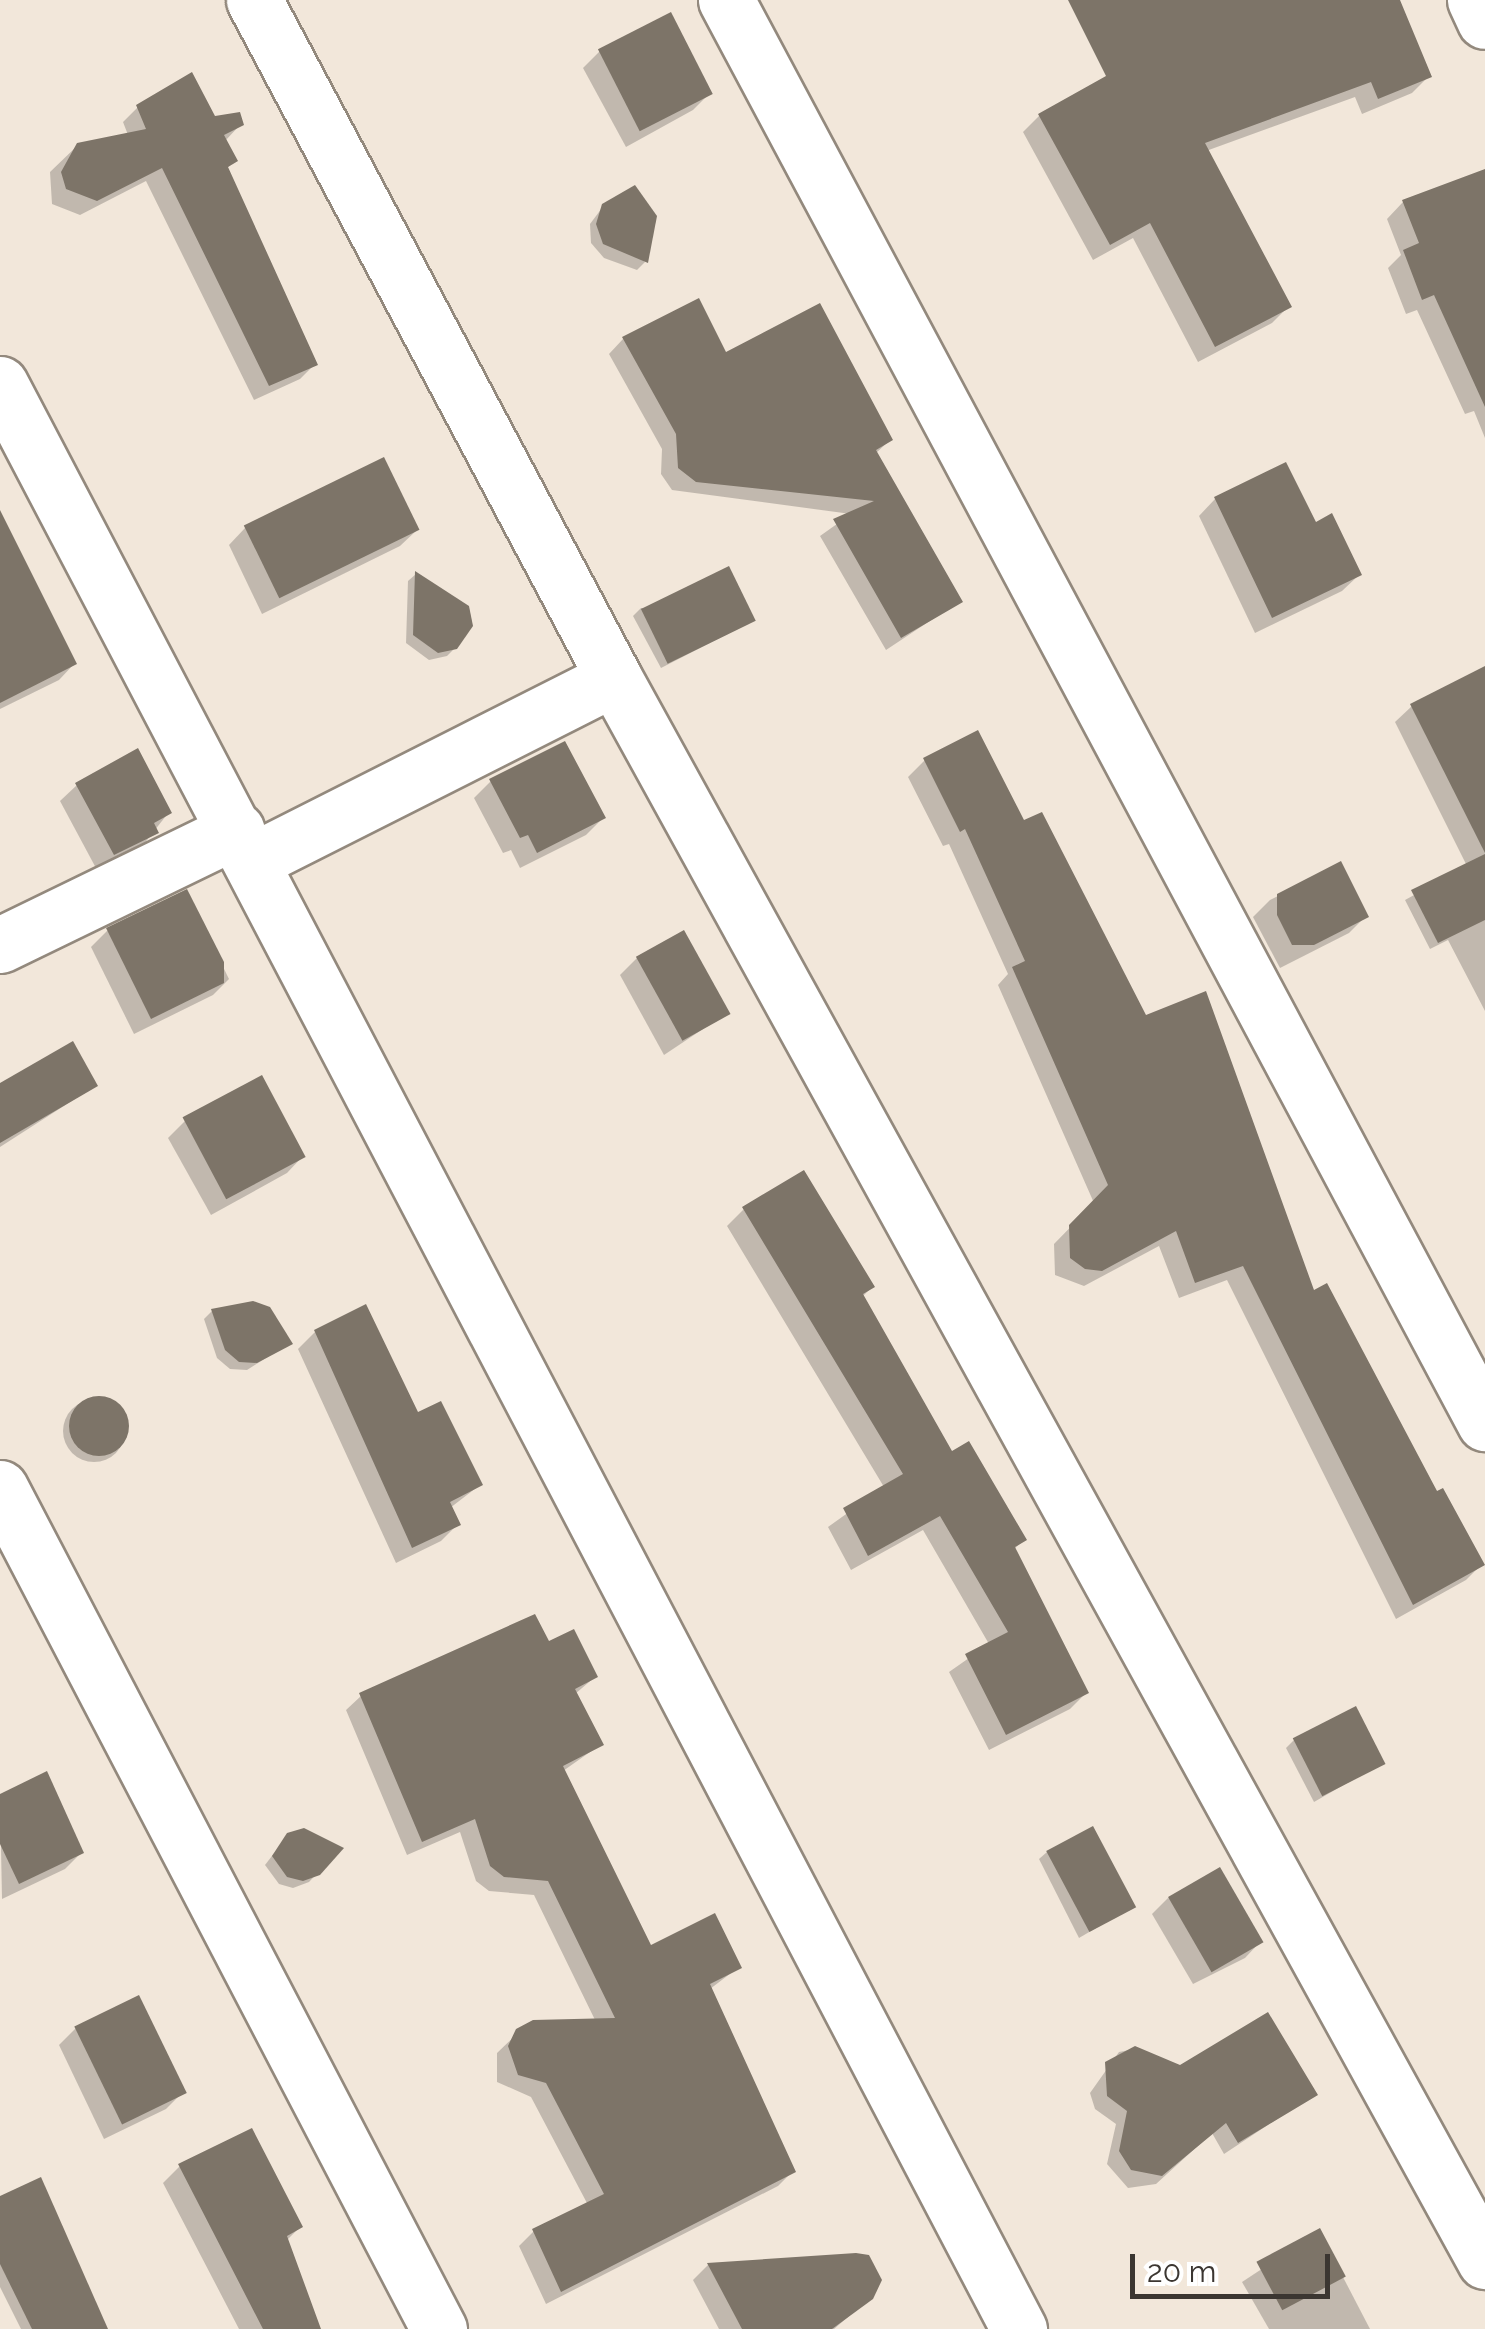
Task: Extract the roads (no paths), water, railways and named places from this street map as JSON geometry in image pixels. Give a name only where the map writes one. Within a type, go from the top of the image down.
[{"type":"street","points":[[254,0],[614,678],[1485,2261]]},
{"type":"street","points":[[726,0],[1485,1424]]},
{"type":"street","points":[[1476,0],[1485,22]]},
{"type":"street","points":[[0,384],[246,845],[1018,2329]]},
{"type":"street","points":[[0,945],[246,845],[614,678]]},
{"type":"street","points":[[0,1488],[439,2329]]}]
